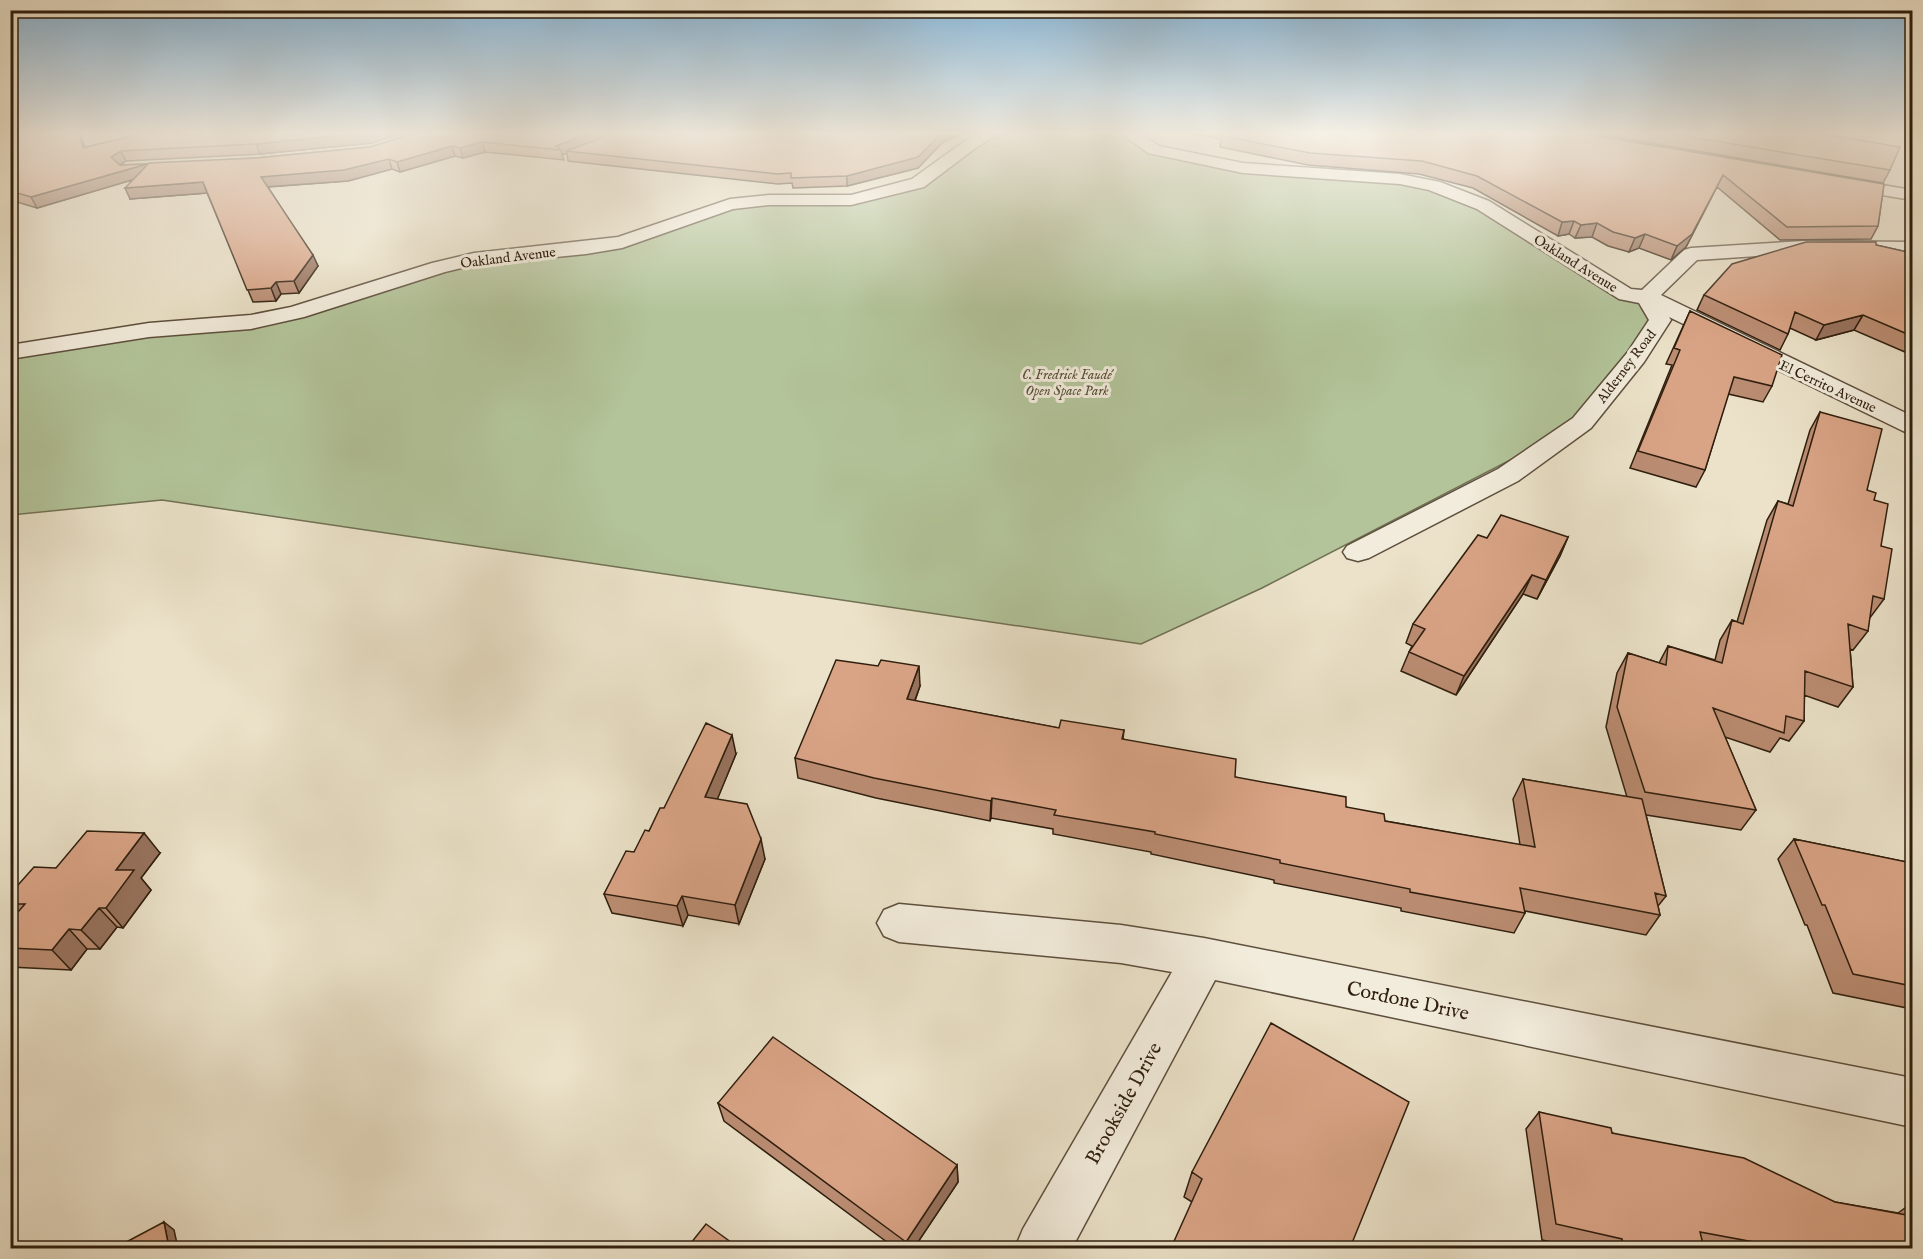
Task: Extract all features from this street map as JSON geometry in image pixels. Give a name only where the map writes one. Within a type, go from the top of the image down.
[{"type":"street","name":"Oakland Avenue","points":[[10,352],[148,330],[250,322],[296,312],[439,267],[462,262],[622,242],[730,204],[769,200],[851,200],[884,192]]},
{"type":"street","name":"Oakland Avenue","points":[[1449,192],[1483,205],[1626,295],[1647,297]]},
{"type":"street","points":[[1873,192],[1908,200]]},
{"type":"street","points":[[1647,297],[1691,254],[1804,247],[1912,248]]},
{"type":"street","name":"El Cerrito Avenue","points":[[1647,297],[1912,426]]},
{"type":"street","name":"Alderney Road","points":[[1358,552],[1508,475],[1582,423],[1636,357],[1660,320],[1647,297]]},
{"type":"street","name":"Cordone Drive","points":[[899,922],[1121,944],[1204,958],[1912,1103]]},
{"type":"street","name":"Brookside Drive","points":[[1042,1248],[1204,958]]},
{"type":"green space","name":"C. Fredrick Faudé Open Space Park","points":[[884,192],[1448,192],[1459,194],[1626,295],[1647,297],[1660,320],[1582,423],[1262,588],[1141,644],[162,500],[11,515],[11,352],[251,322],[439,267],[586,248],[730,204],[851,200]]},
{"type":"building","points":[[13,192],[49,192],[31,197]]},
{"type":"building","points":[[207,192],[271,192],[313,255],[294,281],[276,282],[271,288],[247,290]]},
{"type":"building","points":[[1506,192],[1714,192],[1692,234],[1677,246],[1645,234],[1635,238],[1613,232],[1597,223],[1581,225],[1574,221],[1562,222]]},
{"type":"building","points":[[1744,192],[1883,192],[1878,226],[1787,227]]},
{"type":"building","points":[[1806,242],[1876,242],[1876,245],[1912,253],[1912,336],[1863,315],[1824,325],[1795,312],[1788,334],[1704,295],[1732,264]]},
{"type":"building","points":[[1690,311],[1782,355],[1772,386],[1734,377],[1705,470],[1638,451],[1680,350],[1674,348]]},
{"type":"building","points":[[1820,412],[1882,429],[1867,490],[1876,493],[1874,500],[1888,504],[1881,546],[1892,549],[1884,599],[1873,596],[1868,631],[1848,624],[1853,687],[1805,671],[1804,721],[1786,716],[1784,733],[1713,708],[1756,810],[1645,792],[1617,707],[1628,653],[1666,665],[1668,646],[1722,663],[1732,620],[1743,624],[1778,501],[1793,506]]},
{"type":"building","points":[[1501,515],[1568,537],[1546,580],[1532,575],[1464,676],[1409,652],[1425,629],[1413,624],[1478,535],[1487,538]]},
{"type":"building","points":[[836,660],[878,666],[881,660],[919,666],[907,699],[1059,728],[1061,720],[1124,730],[1122,739],[1236,759],[1235,777],[1346,797],[1346,807],[1384,814],[1385,821],[1535,847],[1523,779],[1642,799],[1666,896],[1655,893],[1660,915],[1520,888],[1525,913],[1410,892],[1410,889],[1280,863],[1280,860],[1155,834],[1155,832],[1054,815],[1056,810],[992,798],[991,801],[874,778],[795,758]]},
{"type":"building","points":[[706,723],[732,735],[705,797],[747,804],[761,839],[735,905],[682,896],[677,906],[604,894],[626,851],[634,852],[645,830],[649,831],[660,808],[664,808]]},
{"type":"building","points":[[87,831],[144,833],[116,870],[134,870],[106,908],[99,908],[81,930],[69,929],[52,950],[10,948],[10,921],[25,904],[10,904],[10,894],[34,867],[56,868]]},
{"type":"building","points":[[1794,839],[1912,863],[1912,986],[1853,974],[1825,905],[1822,905]]},
{"type":"building","points":[[1271,1023],[1409,1102],[1350,1248],[1171,1248],[1202,1179],[1192,1172]]},
{"type":"building","points":[[773,1037],[957,1165],[906,1242],[718,1103]]},
{"type":"building","points":[[1539,1112],[1611,1128],[1612,1133],[1744,1158],[1835,1202],[1912,1216],[1912,1248],[1786,1248],[1700,1232],[1704,1248],[1624,1248],[1622,1239],[1556,1224]]},
{"type":"building","points":[[164,1222],[169,1248],[115,1248]]},
{"type":"building","points":[[706,1224],[739,1248],[687,1248]]}]
